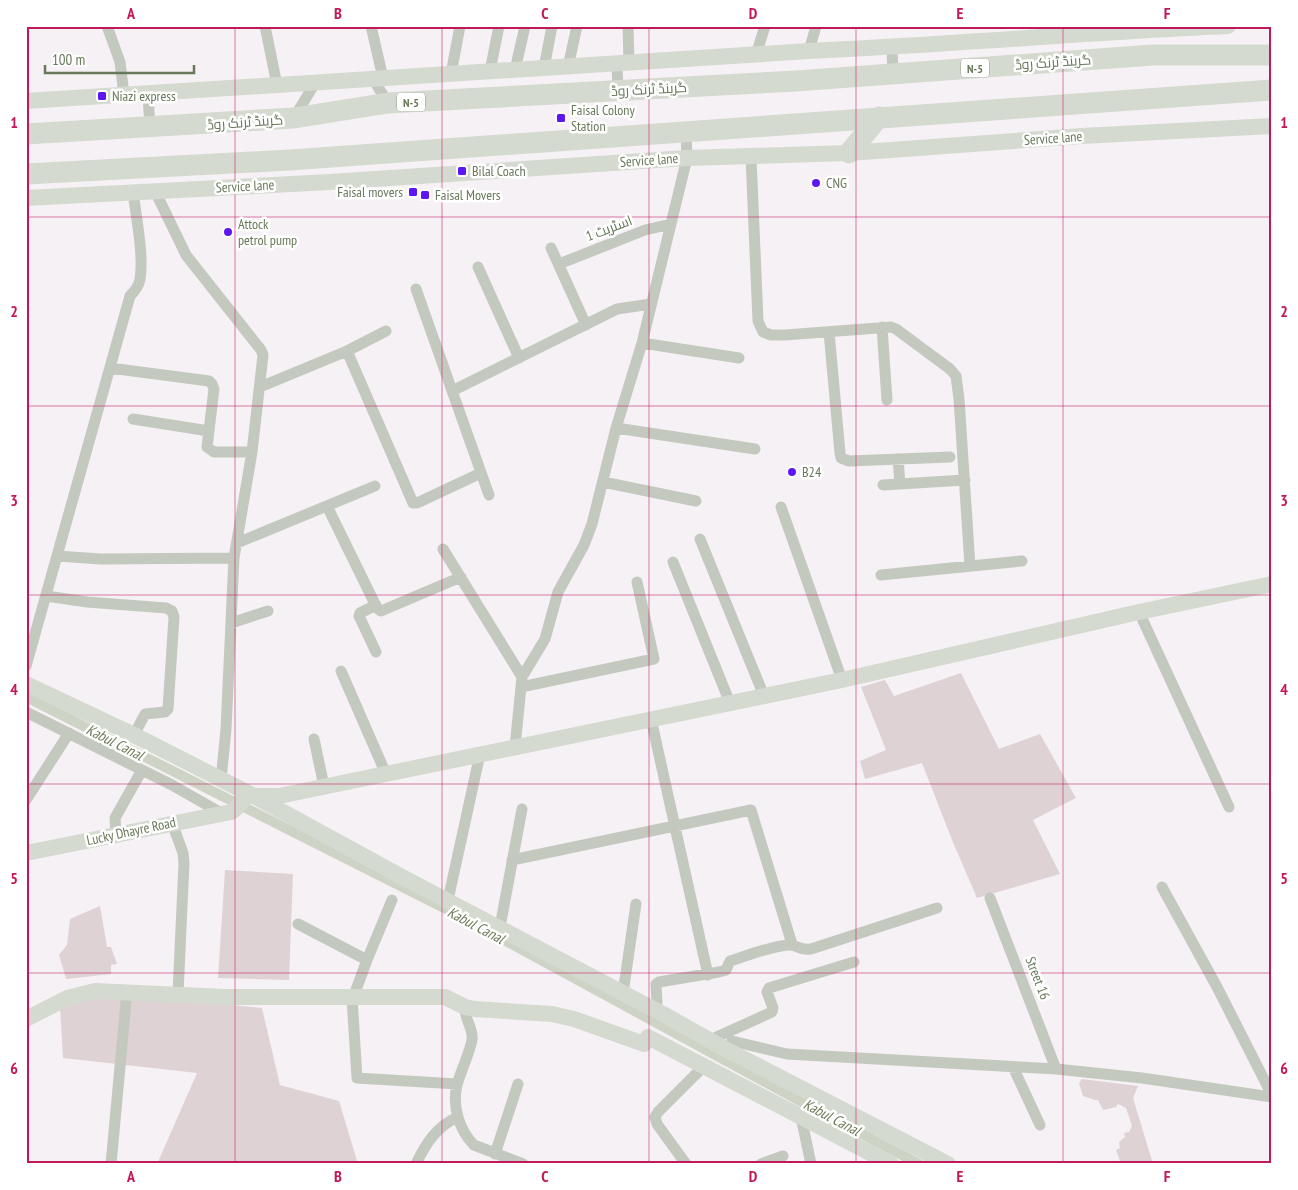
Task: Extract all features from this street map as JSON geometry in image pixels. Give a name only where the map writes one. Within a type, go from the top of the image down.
[{"type":"highway","points":[[1153,55],[1272,47]]},
{"type":"highway","name":"گرینڈ ٹرنک روڈ","points":[[26,134],[294,118],[388,103],[796,81],[1153,55],[1272,55]]},
{"type":"highway","points":[[26,174],[287,172],[686,131],[1272,90]]},
{"type":"highway","points":[[1155,99],[1234,102],[1272,100]]},
{"type":"highway","points":[[849,153],[879,117]]},
{"type":"main road","points":[[26,101],[809,51],[892,48],[1148,28],[1228,26]]},
{"type":"main road","name":"Service lane","points":[[26,198],[155,191],[287,172],[849,153],[1082,136],[1272,126]]},
{"type":"main road","points":[[239,804],[842,680],[1139,612],[1272,584]]},
{"type":"main road","points":[[26,684],[221,780],[239,804],[404,878],[623,993],[657,1021],[704,1066],[891,1164]]},
{"type":"main road","name":"Lucky Dhayre Road","points":[[26,853],[172,823],[239,804]]},
{"type":"main road","points":[[26,1019],[67,998],[86,992],[127,992],[225,997],[445,997],[465,1007],[552,1014],[574,1019],[644,1044],[657,1021]]},
{"type":"main road","points":[[657,1021],[710,1040],[948,1164]]},
{"type":"street","points":[[107,26],[120,62],[124,95]]},
{"type":"street","points":[[265,26],[277,85]]},
{"type":"street","points":[[371,26],[378,78],[388,103]]},
{"type":"street","points":[[451,74],[460,26]]},
{"type":"street","points":[[490,71],[499,26]]},
{"type":"street","points":[[515,70],[524,26]]},
{"type":"street","points":[[544,68],[552,26]]},
{"type":"street","points":[[568,67],[577,26]]},
{"type":"street","points":[[618,91],[628,26]]},
{"type":"street","points":[[756,55],[765,26]]},
{"type":"street","points":[[809,51],[816,26]]},
{"type":"street","points":[[892,48],[893,74]]},
{"type":"street","points":[[294,118],[315,83]]},
{"type":"street","points":[[148,94],[150,128]]},
{"type":"street","points":[[515,747],[522,682],[545,639],[558,592],[584,545],[592,524],[616,428],[642,343],[687,158],[686,131]]},
{"type":"street","points":[[751,157],[758,322],[763,332],[771,335],[785,335],[891,327],[950,369],[956,376],[970,566]]},
{"type":"street","points":[[155,191],[186,255],[263,355],[252,452],[234,558],[226,729],[221,780]]},
{"type":"street","points":[[26,666],[130,296],[135,291],[140,279],[140,248],[133,192]]},
{"type":"street","name":"اسٹریٹ 1","points":[[558,264],[645,230],[671,224]]},
{"type":"street","points":[[551,248],[586,325]]},
{"type":"street","points":[[478,267],[519,358]]},
{"type":"street","points":[[416,289],[489,495]]},
{"type":"street","points":[[452,391],[617,309],[652,304]]},
{"type":"street","points":[[882,327],[887,400]]},
{"type":"street","points":[[260,387],[347,351],[386,331]]},
{"type":"street","points":[[830,332],[841,458],[849,461],[950,457]]},
{"type":"street","points":[[642,343],[739,358]]},
{"type":"street","points":[[347,351],[413,503],[481,473]]},
{"type":"street","points":[[110,368],[209,381],[214,389],[207,447],[214,452],[252,452]]},
{"type":"street","points":[[133,419],[209,431]]},
{"type":"street","points":[[616,428],[754,449]]},
{"type":"street","points":[[898,459],[900,484]]},
{"type":"street","points":[[883,485],[965,480]]},
{"type":"street","points":[[602,482],[696,501]]},
{"type":"street","points":[[237,543],[375,486]]},
{"type":"street","points":[[326,506],[376,605],[381,611],[460,577]]},
{"type":"street","points":[[781,507],[842,680]]},
{"type":"street","points":[[700,539],[764,696]]},
{"type":"street","points":[[443,549],[522,682]]},
{"type":"street","points":[[57,556],[101,559],[234,558]]},
{"type":"street","points":[[881,574],[1022,561]]},
{"type":"street","points":[[674,562],[730,703]]},
{"type":"street","points":[[522,682],[654,659],[637,582]]},
{"type":"street","points":[[46,596],[86,602],[166,608],[172,611],[174,617],[168,709],[165,712],[145,714],[134,736]]},
{"type":"street","points":[[376,605],[360,613],[359,616],[376,652]]},
{"type":"street","points":[[231,623],[268,611]]},
{"type":"street","points":[[1139,612],[1230,807]]},
{"type":"street","points":[[342,671],[386,774]]},
{"type":"street","points":[[28,715],[142,770],[239,804]]},
{"type":"street","points":[[651,719],[708,975]]},
{"type":"street","points":[[26,800],[69,734]]},
{"type":"street","points":[[314,739],[324,786]]},
{"type":"street","points":[[448,900],[480,754]]},
{"type":"street","points":[[116,834],[115,818],[142,770]]},
{"type":"street","points":[[500,927],[522,809]]},
{"type":"street","points":[[512,860],[751,810],[792,944]]},
{"type":"street","points":[[172,823],[183,853],[184,863],[178,994]]},
{"type":"street","points":[[1162,887],[1217,987],[1272,1096]]},
{"type":"street","name":"Street 16","points":[[990,898],[1056,1069]]},
{"type":"street","points":[[392,900],[352,998],[357,1078],[457,1084]]},
{"type":"street","points":[[623,993],[636,904]]},
{"type":"street","points":[[657,1021],[657,982],[724,971],[730,961],[776,946],[792,944],[803,950],[811,949],[938,908]]},
{"type":"street","points":[[298,924],[367,960]]},
{"type":"street","points":[[710,1040],[772,1012],[773,1008],[767,992],[769,988],[854,962]]},
{"type":"street","points":[[112,1164],[127,992]]},
{"type":"street","points":[[465,1007],[464,1014],[471,1031],[472,1040],[457,1084],[458,1117],[474,1146],[523,1164]]},
{"type":"street","points":[[726,1050],[732,1041],[787,1054],[1056,1069],[1142,1078],[1272,1096]]},
{"type":"street","points":[[686,1164],[657,1124],[655,1117],[704,1066]]},
{"type":"street","points":[[1012,1067],[1040,1125]]},
{"type":"street","points":[[496,1154],[518,1084]]},
{"type":"street","points":[[416,1164],[425,1146],[438,1130],[446,1122],[458,1117]]},
{"type":"street","points":[[801,1117],[811,1164]]},
{"type":"street","points":[[761,1164],[783,1156]]},
{"type":"shaded area","points":[[961,673],[999,749],[1040,734],[1076,798],[1033,820],[1060,874],[977,898],[922,763],[865,779],[860,761],[886,750],[861,687],[885,680],[894,696]]},
{"type":"shaded area","points":[[225,870],[293,874],[289,980],[218,978]]},
{"type":"shaded area","points":[[100,906],[107,947],[111,947],[117,964],[111,965],[111,974],[66,979],[59,955],[67,945],[70,919]]},
{"type":"shaded area","points":[[118,993],[262,1008],[280,1085],[339,1101],[358,1164],[157,1164],[197,1073],[63,1058],[60,1006]]},
{"type":"shaded area","points":[[1082,1079],[1138,1086],[1133,1098],[1153,1164],[1121,1164],[1116,1150],[1120,1148],[1119,1142],[1125,1137],[1124,1133],[1129,1132],[1132,1126],[1126,1108],[1118,1104],[1116,1107],[1103,1110],[1098,1100],[1083,1096],[1079,1083]]},
{"type":"waterway","name":"Kabul Canal","points":[[26,697],[454,913]]},
{"type":"waterway","name":"Kabul Canal","points":[[471,922],[919,1164]]},
{"type":"place","name":"Niazi express","points":[[102,96]]},
{"type":"place","name":"Faisal Colony Station","points":[[561,118]]},
{"type":"place","name":"Bilal Coach","points":[[462,171]]},
{"type":"place","name":"CNG","points":[[816,183]]},
{"type":"place","name":"Faisal movers","points":[[413,192]]},
{"type":"place","name":"Faisal Movers","points":[[425,195]]},
{"type":"place","name":"Attock petrol pump","points":[[228,232]]},
{"type":"place","name":"B24","points":[[792,472]]}]
